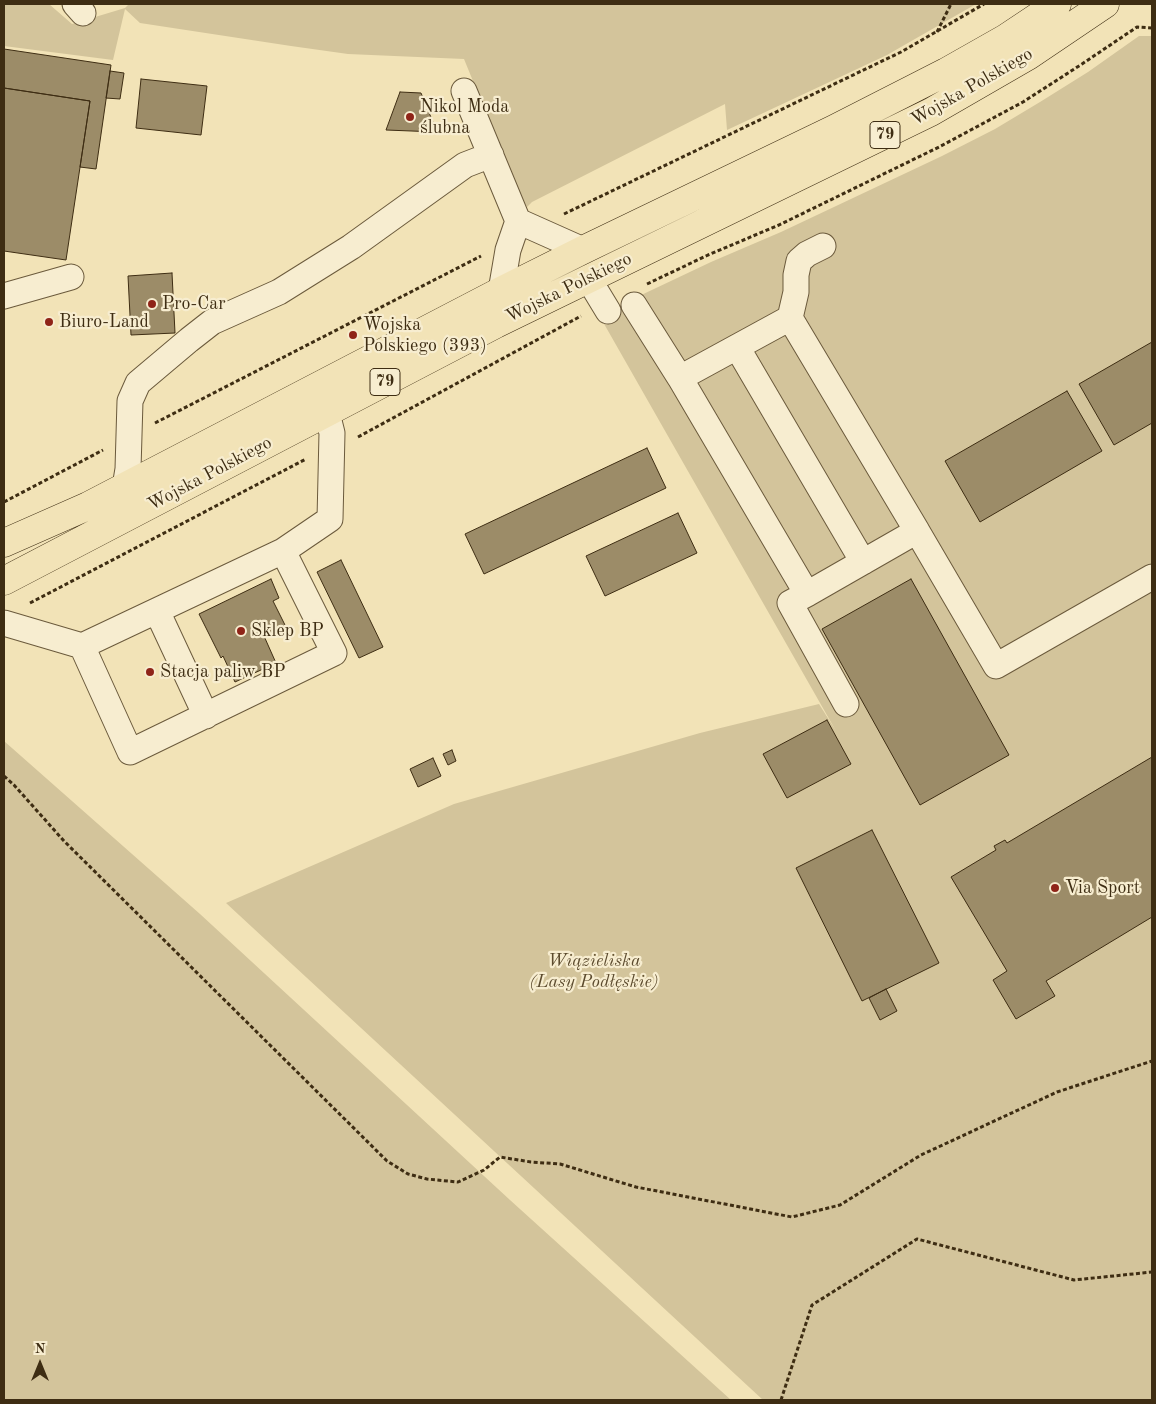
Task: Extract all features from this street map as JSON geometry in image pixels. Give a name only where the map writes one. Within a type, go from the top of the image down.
[{"type":"main road","name":"Wojska Polskiego","points":[[4,543],[52,524],[501,291],[739,176],[946,72],[1006,38],[1057,4]]},
{"type":"main road","name":"Wojska Polskiego","points":[[4,581],[496,324],[931,112],[1028,56],[1105,4]]},
{"type":"street","points":[[464,91],[518,221],[508,250],[501,291]]},
{"type":"street","points":[[125,487],[130,401],[138,383],[212,322],[279,292],[352,247],[464,165],[491,155]]},
{"type":"street","points":[[518,221],[583,250]]},
{"type":"street","points":[[823,246],[807,254],[799,261],[796,275],[796,292],[790,318],[918,531],[996,666],[1152,577]]},
{"type":"street","points":[[4,296],[71,276]]},
{"type":"street","points":[[588,278],[606,307]]},
{"type":"street","points":[[634,305],[680,378],[807,594]]},
{"type":"street","points":[[680,378],[790,318]]},
{"type":"street","points":[[737,347],[863,562]]},
{"type":"street","points":[[82,646],[284,551],[330,519],[332,433],[327,413]]},
{"type":"street","points":[[846,704],[790,603],[918,531]]},
{"type":"street","points":[[13,615],[82,646],[130,752],[334,653],[284,551]]},
{"type":"street","points":[[157,611],[206,716]]},
{"type":"path","points":[[936,33],[951,4]]},
{"type":"path","points":[[558,217],[901,52],[984,4]]},
{"type":"path","points":[[354,442],[357,438],[708,255],[779,225],[939,147],[1024,102],[1137,27],[1152,28]]},
{"type":"path","points":[[4,502],[485,254]]},
{"type":"path","points":[[13,615],[307,458],[314,459]]},
{"type":"path","points":[[4,776],[14,784],[64,841],[387,1161],[408,1174],[427,1180],[458,1182],[484,1170],[500,1157],[560,1164],[636,1187],[792,1218],[840,1205],[921,1155],[1057,1092],[1152,1061]]},
{"type":"path","points":[[781,1400],[812,1305],[917,1239],[1074,1280],[1152,1272]]},
{"type":"green space","points":[[4,4],[49,4],[72,24],[125,8],[129,4],[976,4],[887,55],[727,130],[725,104],[532,202],[527,207],[519,194],[464,59],[348,54],[291,46],[140,23],[125,9],[113,60],[4,46]]},
{"type":"green space","name":"Wiązieliska (Lasy Podłęskie)","points":[[1139,36],[1152,36],[1152,1400],[763,1400],[226,903],[454,804],[700,733],[819,704],[836,731],[599,315],[711,262],[781,232],[995,129],[1088,72]]},
{"type":"green space","points":[[4,741],[200,914],[510,1200],[731,1400],[4,1400]]},
{"type":"building","points":[[4,49],[111,65],[96,169],[80,167],[90,101],[4,88]]},
{"type":"building","points":[[110,71],[124,73],[120,99],[106,98]]},
{"type":"building","points":[[141,79],[207,86],[201,135],[136,128]]},
{"type":"building","points":[[4,88],[90,101],[66,260],[4,251]]},
{"type":"building","points":[[400,92],[421,93],[437,132],[386,130]]},
{"type":"building","name":"Pro-Car","points":[[172,273],[175,333],[131,335],[128,276]]},
{"type":"building","points":[[1152,342],[1152,423],[1114,445],[1079,384]]},
{"type":"building","points":[[1067,391],[1102,451],[980,522],[945,461]]},
{"type":"building","points":[[647,448],[666,488],[484,574],[465,534]]},
{"type":"building","points":[[678,513],[697,553],[605,596],[586,556]]},
{"type":"building","points":[[341,560],[383,647],[359,658],[317,572]]},
{"type":"building","name":"Sklep BP","points":[[271,579],[279,598],[273,601],[285,625],[264,636],[276,663],[235,682],[223,656],[221,658],[199,614]]},
{"type":"building","points":[[911,579],[1009,755],[920,805],[822,629]]},
{"type":"building","points":[[827,720],[851,764],[787,798],[763,754]]},
{"type":"building","points":[[452,750],[456,761],[448,765],[443,754]]},
{"type":"building","name":"Via Sport","points":[[1152,757],[1152,917],[1046,981],[1055,996],[1016,1019],[993,980],[1007,971],[951,877],[996,850],[994,846],[1005,840],[1007,843]]},
{"type":"building","points":[[433,758],[441,776],[418,787],[410,769]]},
{"type":"building","points":[[872,830],[939,963],[862,1001],[796,868]]},
{"type":"building","points":[[886,989],[897,1011],[880,1020],[869,998]]},
{"type":"place","name":"Nikol Moda ślubna","points":[[410,117]]},
{"type":"place","name":"Pro-Car","points":[[152,304]]},
{"type":"place","name":"Biuro-Land","points":[[49,322]]},
{"type":"place","name":"Wojska Polskiego (393)","points":[[353,335]]},
{"type":"place","name":"Sklep BP","points":[[241,631]]},
{"type":"place","name":"Stacja paliw BP","points":[[150,672]]},
{"type":"place","name":"Via Sport","points":[[1055,888]]}]
